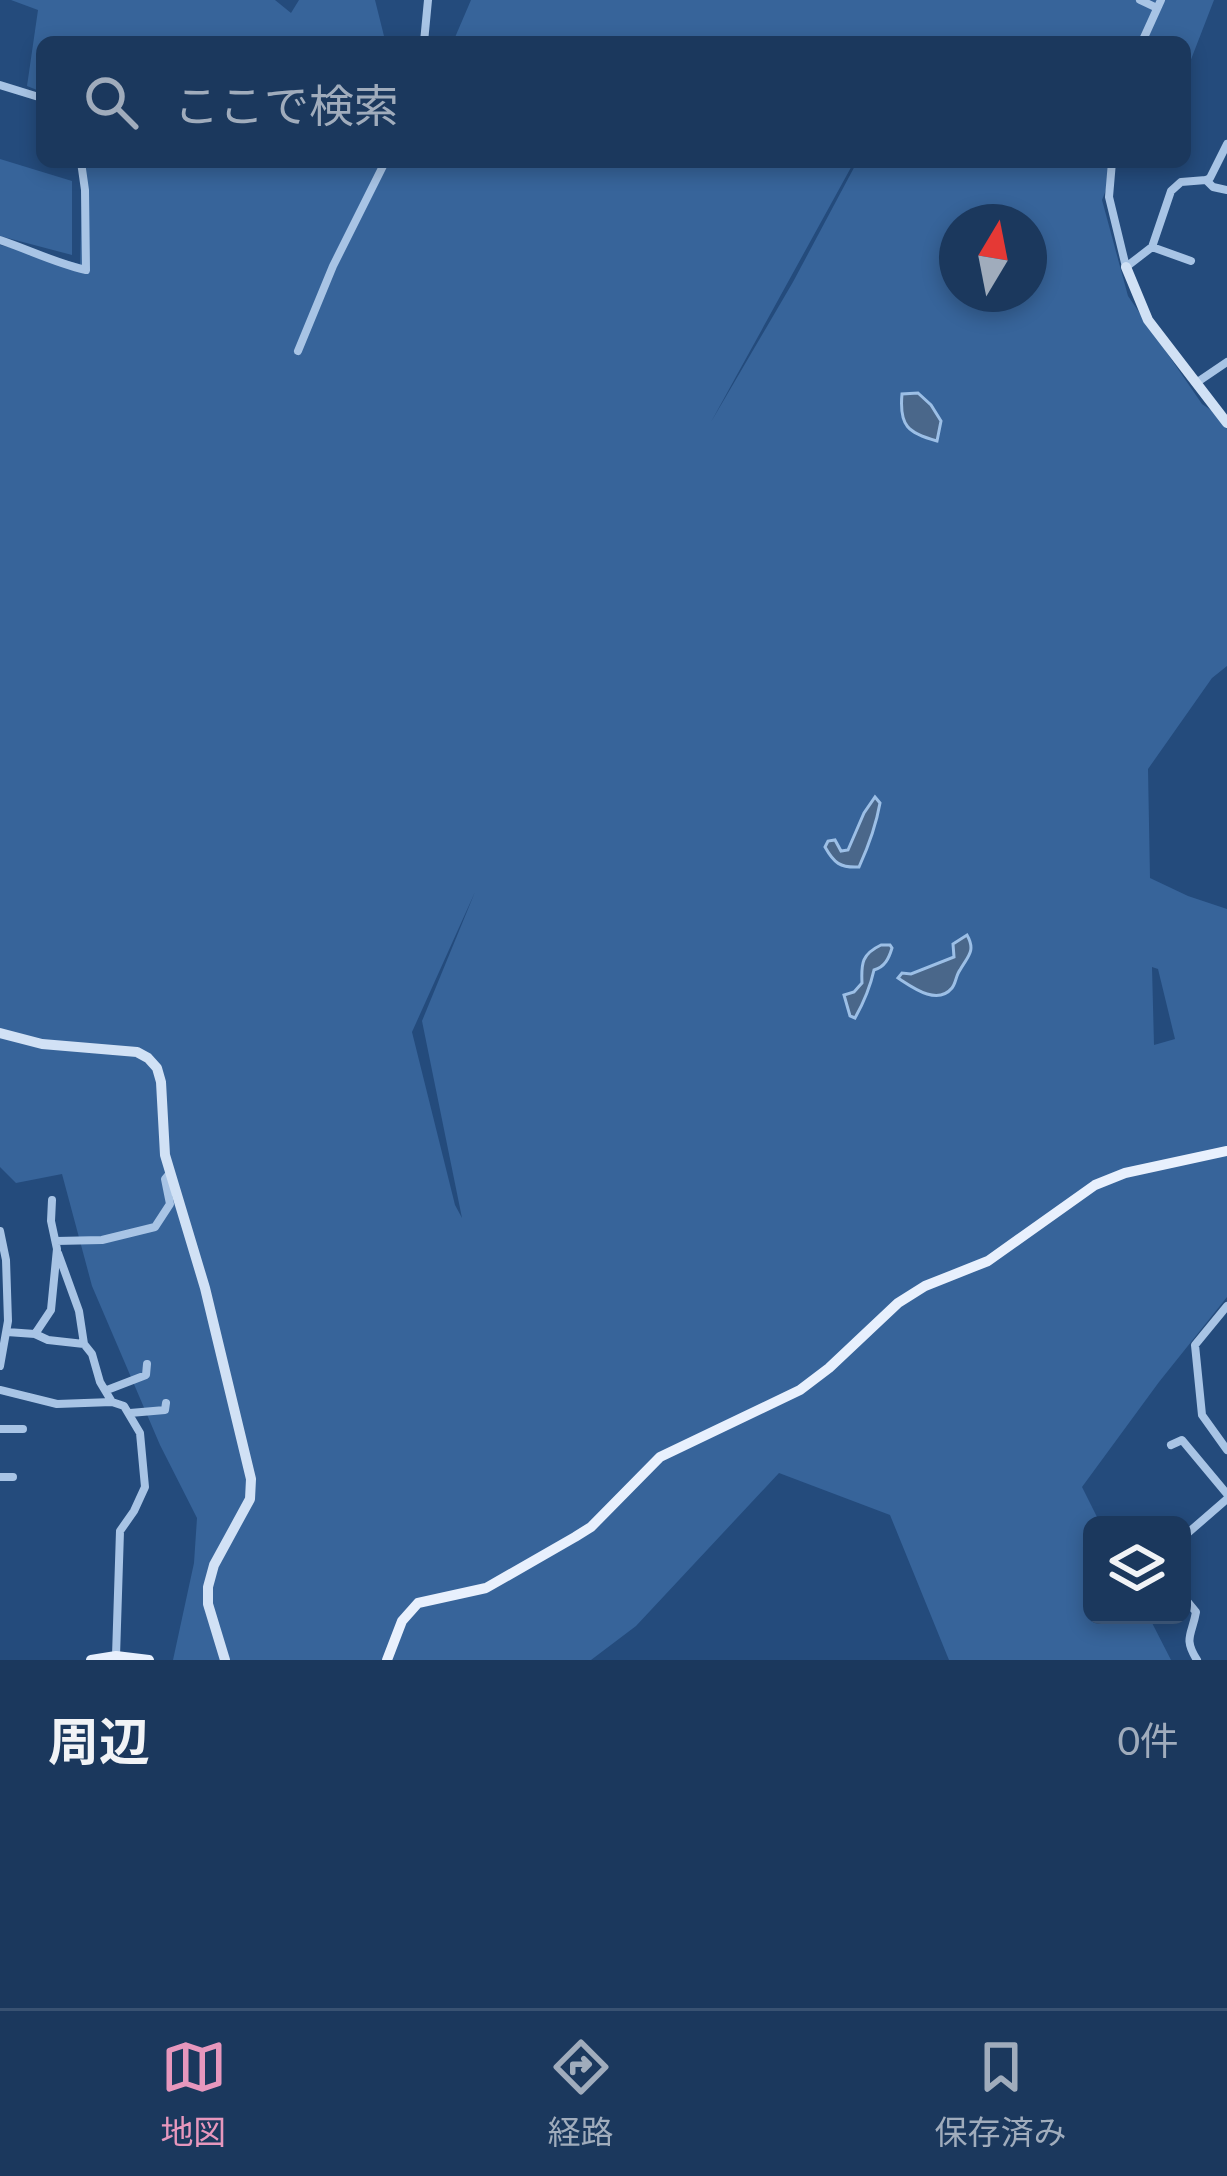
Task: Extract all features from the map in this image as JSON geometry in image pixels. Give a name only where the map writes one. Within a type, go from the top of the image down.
[{"type":"main road","points":[[387,1660],[402,1621],[418,1603],[486,1588],[575,1537],[591,1527],[660,1457],[800,1390],[898,1303],[926,1286],[988,1261],[1095,1184],[1227,1151]]},
{"type":"main road","points":[[92,1660],[116,1656],[149,1660]]},
{"type":"street","points":[[425,36],[428,0]]},
{"type":"street","points":[[1140,0],[1159,4],[1145,36]]},
{"type":"street","points":[[0,85],[36,96]]},
{"type":"street","points":[[1126,267],[1152,247],[1172,191],[1181,182],[1206,180],[1227,144]]},
{"type":"street","points":[[0,240],[43,255],[49,262],[86,270],[82,168]]},
{"type":"street","points":[[298,351],[333,266],[382,168]]},
{"type":"street","points":[[1111,168],[1109,197],[1126,267],[1148,320],[1227,423]]},
{"type":"street","points":[[1206,180],[1227,190]]},
{"type":"street","points":[[1152,247],[1191,261]]},
{"type":"street","points":[[1196,383],[1227,362]]},
{"type":"street","points":[[0,1033],[42,1044],[124,1050],[148,1058],[157,1068],[170,1173],[206,1288],[251,1479],[250,1499],[214,1564],[208,1587],[208,1604],[225,1660]]},
{"type":"street","points":[[56,1245],[155,1227],[170,1204],[165,1179],[170,1173]]},
{"type":"street","points":[[52,1200],[56,1245],[80,1311],[84,1343],[112,1402]]},
{"type":"street","points":[[0,1231],[6,1260],[7,1332],[0,1366]]},
{"type":"street","points":[[35,1334],[52,1310],[56,1245]]},
{"type":"street","points":[[1227,1306],[1195,1345],[1202,1415],[1227,1450]]},
{"type":"street","points":[[7,1332],[84,1343]]},
{"type":"street","points":[[106,1390],[146,1375],[147,1364]]},
{"type":"street","points":[[0,1390],[57,1404],[112,1402],[124,1406],[140,1433],[145,1486],[120,1531],[116,1656]]},
{"type":"street","points":[[130,1413],[165,1410],[166,1402]]},
{"type":"street","points":[[0,1429],[23,1430]]},
{"type":"street","points":[[1219,1439],[1227,1430]]},
{"type":"street","points":[[1171,1445],[1182,1441],[1227,1496],[1191,1530]]},
{"type":"street","points":[[0,1478],[13,1478]]},
{"type":"street","points":[[1191,1606],[1196,1612],[1188,1646],[1197,1660]]},
{"type":"shaded area","points":[[11,0],[275,0],[291,13],[299,0],[375,0],[384,36],[36,36],[36,90],[27,86],[38,10]]},
{"type":"shaded area","points":[[471,0],[1214,0],[1191,59],[1191,36],[456,36]]},
{"type":"shaded area","points":[[0,159],[72,181],[72,255],[0,236]]},
{"type":"shaded area","points":[[83,168],[851,168],[711,422],[854,168],[1115,168],[1102,200],[1128,296],[1202,404],[1227,421],[1227,666],[1212,678],[1148,769],[1150,878],[1227,909],[1227,1297],[1082,1487],[1096,1516],[1083,1516],[1083,1624],[1153,1624],[1171,1660],[949,1660],[890,1515],[779,1473],[636,1626],[591,1660],[173,1660],[194,1563],[197,1518],[160,1445],[92,1286],[62,1174],[16,1183],[0,1167],[0,245],[80,264]],"holes":[[[475,892],[422,1021],[462,1218],[412,1032]],[[1152,967],[1158,969],[1175,1039],[1154,1045]]]},
{"type":"shaded area","points":[[918,393],[941,421],[937,441],[912,431],[904,421],[902,394]]},
{"type":"shaded area","points":[[875,797],[880,803],[859,867],[838,863],[825,847],[828,841],[835,840],[841,851],[848,850]]},
{"type":"shaded area","points":[[967,935],[970,953],[946,993],[925,993],[898,978],[954,957],[953,944]]},
{"type":"shaded area","points":[[881,945],[890,945],[891,952],[874,970],[855,1018],[850,1016],[844,995],[862,983],[864,960]]}]
